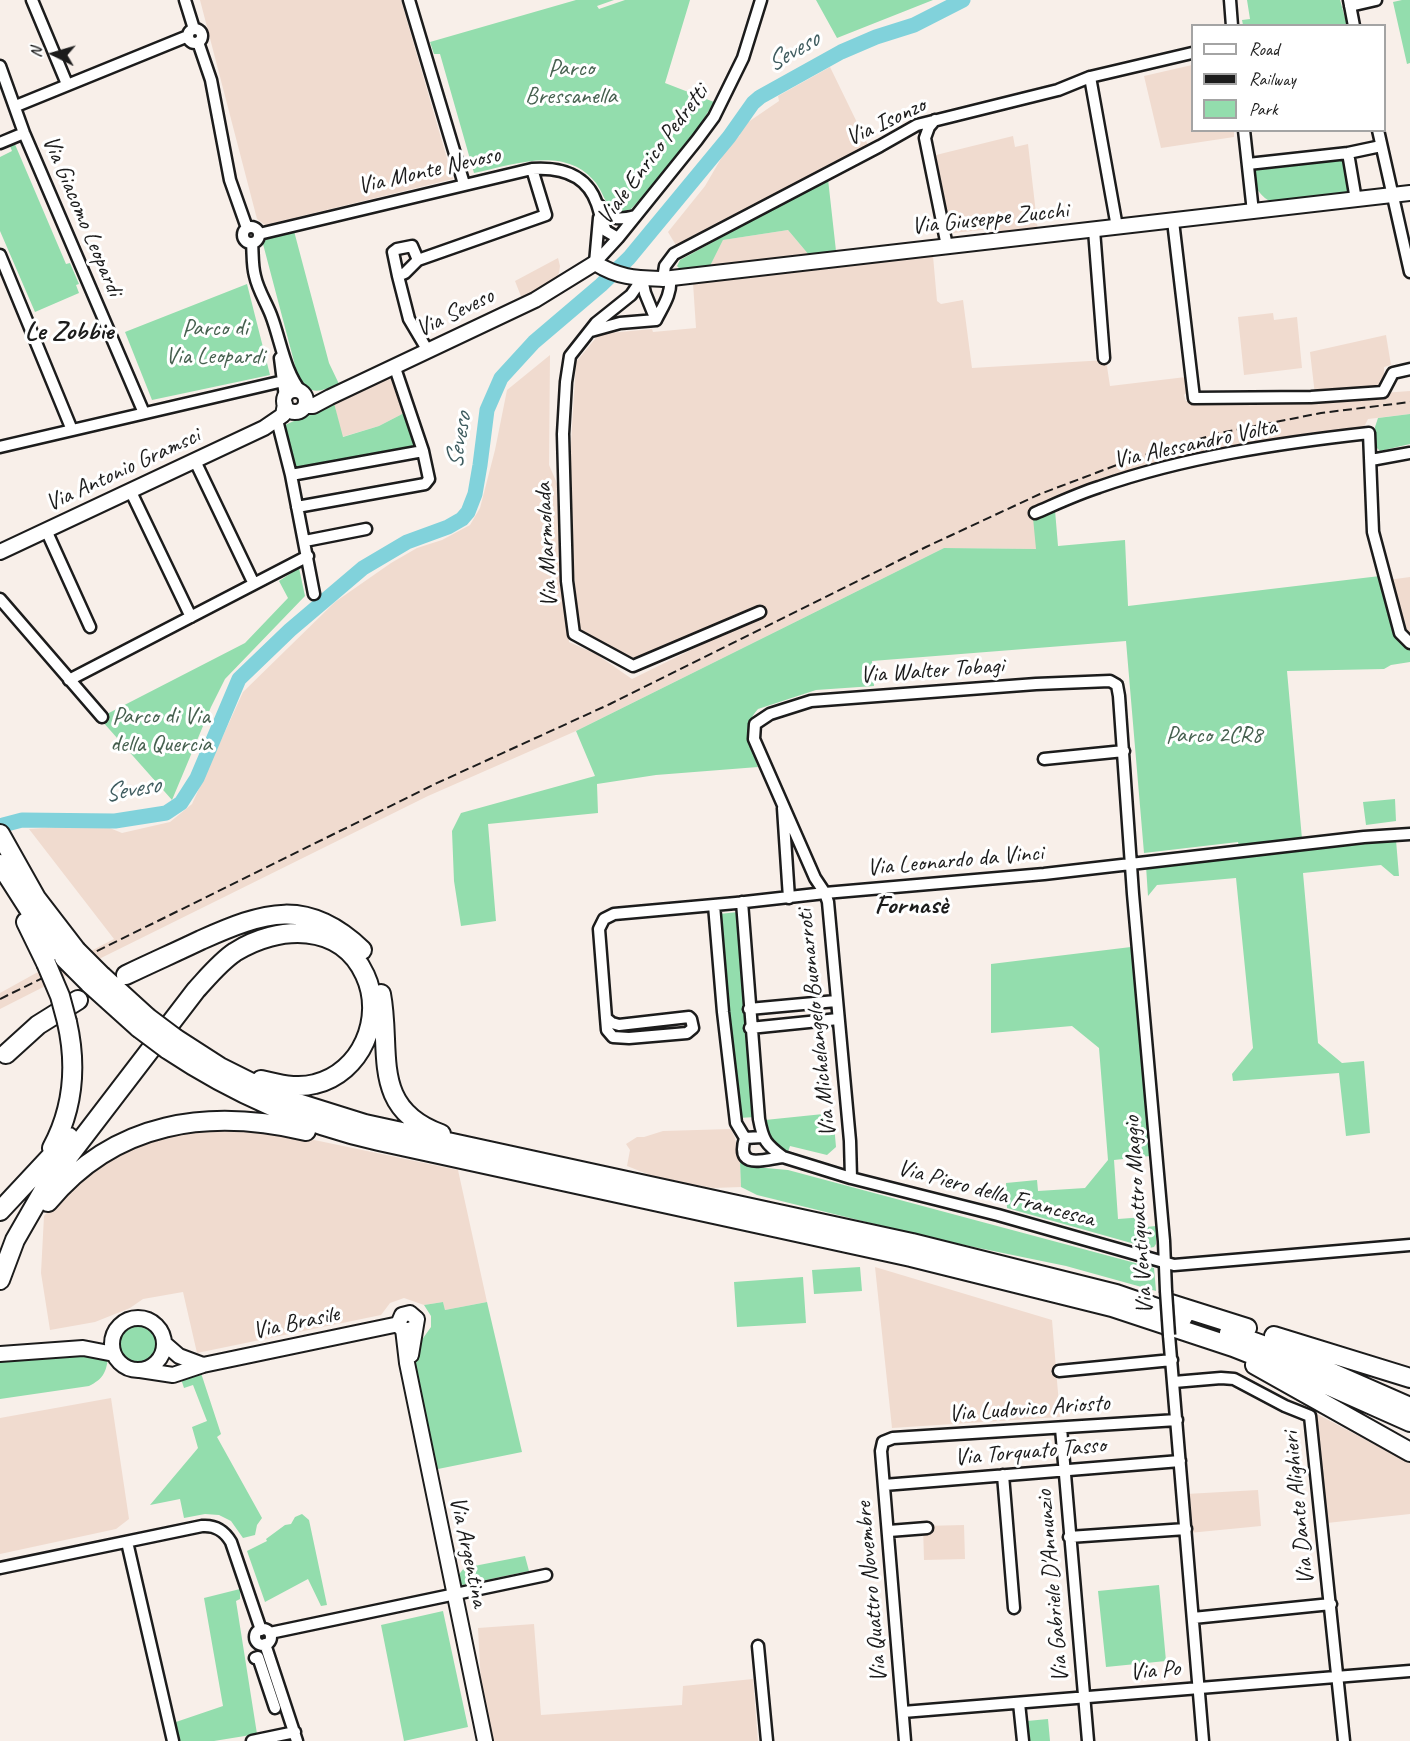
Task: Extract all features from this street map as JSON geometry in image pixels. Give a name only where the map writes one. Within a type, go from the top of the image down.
[{"type":"highway","points":[[2,838],[70,954]]},
{"type":"highway","points":[[3,869],[39,925],[143,1023],[228,1086],[297,1118],[351,1135],[910,1257],[1113,1307],[1233,1347],[1309,1377],[1410,1422]]},
{"type":"highway","points":[[3,869],[60,996],[67,1022],[72,1070],[68,1110],[60,1133],[31,1179]]},
{"type":"highway","points":[[126,975],[226,929],[264,916],[283,914],[305,916],[322,921],[344,933],[363,952],[376,973],[382,997],[387,1074],[392,1091],[402,1108],[431,1130],[499,1154]]},
{"type":"highway","points":[[0,1211],[100,1101],[190,985],[228,946],[267,926],[283,923],[321,925],[344,933]]},
{"type":"highway","points":[[1,1279],[19,1232],[46,1186],[196,990],[233,953],[270,935],[302,933],[318,935],[337,944],[354,958],[366,976],[372,998],[371,1021],[364,1044],[353,1062],[334,1076],[314,1084],[291,1086],[248,1076],[171,1044]]},
{"type":"highway","points":[[6,1054],[38,1025],[78,1000]]},
{"type":"highway","points":[[201,1055],[238,1077],[282,1098],[365,1124],[831,1224],[1116,1294],[1296,1357],[1410,1407]]},
{"type":"highway","points":[[1,1279],[41,1210],[75,1173],[122,1143],[154,1129],[181,1123],[215,1120],[247,1121],[279,1125],[383,1149],[427,1152]]},
{"type":"highway","points":[[1116,1294],[1141,1294],[1410,1378]]},
{"type":"highway","points":[[1233,1347],[1261,1370],[1410,1452]]},
{"type":"street","points":[[32,0],[67,84]]},
{"type":"street","points":[[185,0],[191,32]]},
{"type":"street","points":[[410,0],[464,184]]},
{"type":"street","name":"Viale Enrico Pedretti","points":[[601,266],[618,238],[714,117],[743,58],[761,0]]},
{"type":"street","points":[[1230,0],[1232,24]]},
{"type":"street","points":[[1354,24],[1349,3],[1376,0]]},
{"type":"street","points":[[16,106],[199,30],[201,38],[198,42],[211,80],[227,167],[247,228],[255,228],[255,274],[270,312],[294,396],[277,422],[291,474],[314,594]]},
{"type":"street","name":"Via Isonzo","points":[[656,320],[669,296],[671,287],[665,266],[674,254],[917,124],[1058,90],[1090,77],[1191,53]]},
{"type":"street","name":"Via Giacomo Leopardi","points":[[0,66],[24,133],[144,413]]},
{"type":"street","points":[[1090,77],[1117,227]]},
{"type":"street","points":[[925,138],[934,120]]},
{"type":"street","points":[[909,129],[920,132],[925,138],[947,246]]},
{"type":"street","points":[[1244,132],[1253,212]]},
{"type":"street","points":[[1378,132],[1410,272]]},
{"type":"street","points":[[0,143],[24,133]]},
{"type":"street","points":[[1248,164],[1348,153],[1381,146]]},
{"type":"street","points":[[1348,153],[1356,200]]},
{"type":"street","name":"Via Monte Nevoso","points":[[255,239],[464,184],[532,169],[550,168],[571,174],[587,185],[604,215],[616,229],[618,238]]},
{"type":"street","points":[[398,276],[405,273],[418,260],[546,215],[532,169]]},
{"type":"street","name":"Via Giuseppe Zucchi","points":[[601,266],[624,277],[667,278],[1410,193]]},
{"type":"street","points":[[601,266],[604,215],[620,219],[635,216]]},
{"type":"street","points":[[1173,221],[1194,398],[1383,392],[1393,373],[1410,369]]},
{"type":"street","points":[[1094,230],[1104,358]]},
{"type":"street","points":[[418,260],[412,246],[393,252],[409,319],[428,351]]},
{"type":"street","points":[[0,255],[72,430]]},
{"type":"street","name":"Via Seveso","points":[[294,396],[319,404],[601,266]]},
{"type":"street","points":[[591,331],[620,323],[656,320],[642,279]]},
{"type":"street","name":"Via Marmolada","points":[[642,279],[631,295],[597,323],[570,356],[563,434],[567,581],[574,634],[633,666],[760,612]]},
{"type":"street","points":[[297,507],[425,484],[429,479],[423,451],[395,368]]},
{"type":"street","points":[[0,445],[144,413],[294,396]]},
{"type":"street","name":"Via Antonio Gramsci","points":[[0,552],[277,422]]},
{"type":"street","name":"Via Alessandro Volta","points":[[1035,513],[1098,487],[1238,452],[1370,433],[1371,460]]},
{"type":"street","points":[[291,474],[423,451]]},
{"type":"street","points":[[1410,453],[1371,460],[1372,532],[1400,633],[1410,643]]},
{"type":"street","points":[[195,461],[254,584]]},
{"type":"street","points":[[131,492],[190,617]]},
{"type":"street","points":[[304,541],[366,529]]},
{"type":"street","points":[[46,531],[90,627]]},
{"type":"street","points":[[69,680],[308,556]]},
{"type":"street","points":[[0,599],[102,717]]},
{"type":"street","name":"Via Walter Tobagi","points":[[755,724],[770,714],[811,701],[1036,684],[1110,681],[1117,685]]},
{"type":"street","name":"Via Ventiquattro Maggio","points":[[1117,685],[1203,1741]]},
{"type":"street","name":"Via Michelangelo Buonarroti","points":[[755,724],[754,739],[815,878],[825,892],[828,902],[850,1141],[851,1178]]},
{"type":"street","points":[[1044,759],[1124,752]]},
{"type":"street","name":"Via Michelangelo Buonarroti","points":[[782,802],[789,898]]},
{"type":"street","name":"Via Leonardo da Vinci","points":[[606,1018],[598,929],[604,919],[614,914],[789,898],[825,892],[992,879],[1364,837],[1410,834]]},
{"type":"street","points":[[742,902],[750,1028],[762,1137],[767,1145],[783,1157]]},
{"type":"street","points":[[714,905],[723,1012],[736,1122],[745,1138],[742,1146],[745,1156],[750,1161],[783,1157]]},
{"type":"street","points":[[749,1009],[836,1001]]},
{"type":"street","points":[[689,1017],[693,1028],[687,1033],[629,1038],[613,1037],[607,1030],[606,1018],[612,1023],[619,1024],[689,1017]]},
{"type":"street","points":[[750,1028],[838,1019]]},
{"type":"street","points":[[745,1138],[762,1137]]},
{"type":"street","name":"Via Piero della Francesca","points":[[783,1157],[851,1178],[998,1215],[1174,1265],[1410,1245]]},
{"type":"street","points":[[140,1318],[150,1320],[156,1325],[162,1332],[164,1343],[162,1355],[157,1362],[150,1367],[133,1370],[123,1365],[114,1354],[113,1337],[125,1321],[140,1318]]},
{"type":"street","name":"Via Brasile","points":[[140,1370],[173,1375],[203,1365],[405,1327]]},
{"type":"street","name":"Via Argentina","points":[[405,1327],[409,1372],[485,1741]]},
{"type":"street","points":[[83,1348],[113,1337]]},
{"type":"street","points":[[164,1343],[179,1356],[203,1365]]},
{"type":"street","points":[[0,1354],[83,1348],[114,1354]]},
{"type":"street","points":[[1059,1371],[1172,1360]]},
{"type":"street","name":"Via Dante Alighieri","points":[[1174,1382],[1234,1379],[1310,1416],[1344,1741]]},
{"type":"street","name":"Via Ludovico Ariosto","points":[[884,1440],[1177,1420]]},
{"type":"street","name":"Via Gabriele D'Annunzio","points":[[1060,1428],[1088,1741]]},
{"type":"street","name":"Via Quattro Novembre","points":[[884,1440],[880,1448],[889,1531],[905,1741]]},
{"type":"street","name":"Via Torquato Tasso","points":[[884,1485],[1180,1461]]},
{"type":"street","points":[[1003,1475],[1014,1608]]},
{"type":"street","points":[[0,1568],[202,1526],[220,1529],[229,1538],[234,1548],[265,1632],[271,1639],[266,1644],[296,1737],[252,1741]]},
{"type":"street","points":[[889,1531],[927,1528]]},
{"type":"street","points":[[1069,1537],[1186,1529]]},
{"type":"street","points":[[127,1542],[173,1741]]},
{"type":"street","points":[[265,1632],[546,1575]]},
{"type":"street","points":[[1193,1618],[1331,1604]]},
{"type":"street","points":[[758,1646],[767,1741]]},
{"type":"street","points":[[255,1658],[258,1657],[275,1708]]},
{"type":"street","name":"Via Po","points":[[903,1712],[1410,1671]]},
{"type":"street","points":[[1019,1703],[1023,1741]]},
{"type":"shaded area","points":[[200,0],[401,0],[453,179],[265,225],[257,219]]},
{"type":"shaded area","points":[[1191,65],[1191,132],[1234,132],[1234,137],[1161,148],[1144,76]]},
{"type":"shaded area","points":[[830,67],[869,147],[677,247],[668,232],[705,186],[726,150],[740,135],[738,129],[779,101],[778,96]]},
{"type":"shaded area","points":[[1013,136],[1015,147],[1028,144],[1038,231],[999,236],[991,229],[953,233],[953,227],[949,225],[936,155]]},
{"type":"shaded area","points":[[788,230],[809,255],[710,266],[723,240]]},
{"type":"shaded area","points":[[933,256],[937,301],[941,304],[963,300],[972,368],[1106,360],[1110,386],[1186,377],[1188,392],[1184,395],[1186,401],[1286,400],[1410,391],[1410,414],[1368,419],[1362,431],[1120,477],[1120,474],[1054,498],[1055,510],[1036,549],[944,548],[576,731],[428,796],[99,959],[91,951],[114,939],[29,829],[100,824],[122,833],[170,822],[192,804],[243,692],[335,602],[417,548],[442,540],[470,525],[480,508],[507,390],[550,355],[549,465],[559,488],[561,575],[569,642],[596,654],[632,679],[766,613],[761,604],[636,659],[580,632],[569,527],[570,459],[576,362],[599,334],[696,328],[693,283]]},
{"type":"shaded area","points":[[558,258],[560,266],[555,280],[522,299],[515,281]]},
{"type":"shaded area","points":[[1273,313],[1274,320],[1297,317],[1302,368],[1244,375],[1238,317]]},
{"type":"shaded area","points":[[1386,335],[1391,365],[1384,367],[1384,381],[1377,390],[1315,395],[1310,352]]},
{"type":"shaded area","points":[[392,375],[406,412],[379,426],[342,437],[334,403]]},
{"type":"shaded area","points":[[1410,577],[1410,642],[1401,633],[1388,580]]},
{"type":"shaded area","points":[[56,962],[67,975],[0,1009],[0,993]]},
{"type":"shaded area","points":[[225,1127],[276,1132],[458,1170],[487,1302],[445,1310],[443,1302],[424,1305],[404,1298],[390,1303],[381,1315],[197,1353],[183,1292],[143,1299],[130,1308],[95,1322],[50,1330],[41,1273],[44,1216],[78,1179],[127,1148],[179,1132]]},
{"type":"shaded area","points":[[731,1129],[740,1162],[741,1187],[713,1188],[655,1177],[627,1166],[630,1150],[626,1144],[637,1137],[663,1131]]},
{"type":"shaded area","points":[[875,1267],[1052,1320],[1060,1417],[892,1428]]},
{"type":"shaded area","points":[[111,1398],[129,1519],[116,1529],[0,1554],[0,1418]]},
{"type":"shaded area","points":[[1315,1413],[1410,1463],[1410,1514],[1327,1523]]},
{"type":"shaded area","points":[[1258,1490],[1261,1526],[1189,1533],[1186,1494]]},
{"type":"shaded area","points":[[964,1525],[965,1559],[924,1560],[923,1526]]},
{"type":"shaded area","points":[[534,1624],[541,1715],[682,1705],[683,1686],[753,1679],[758,1741],[491,1741],[482,1702],[478,1628]]},
{"type":"green space","name":"Parco Bressanella","points":[[576,0],[614,0],[597,6],[599,9],[625,0],[690,0],[665,83],[714,102],[697,130],[643,196],[631,209],[618,213],[612,211],[596,183],[584,171],[570,164],[538,160],[474,173],[440,54],[434,54],[430,42]]},
{"type":"green space","points":[[816,0],[933,0],[837,38]]},
{"type":"green space","points":[[1247,0],[1340,0],[1347,24],[1243,24],[1242,20],[1250,19]]},
{"type":"green space","points":[[1410,0],[1410,63],[1407,64],[1393,2]]},
{"type":"green space","points":[[14,142],[66,264],[70,263],[79,284],[76,285],[79,293],[35,312],[0,231],[0,157],[12,151],[9,144]]},
{"type":"green space","points":[[1345,158],[1350,193],[1272,202],[1259,192],[1254,182],[1256,166],[1267,164],[1272,167]]},
{"type":"green space","points":[[828,179],[836,251],[809,255],[788,230],[723,240],[710,266],[680,269],[677,266],[680,260]]},
{"type":"green space","points":[[294,231],[329,363],[339,384],[319,391],[306,386],[297,373],[263,244],[267,238]]},
{"type":"green space","name":"Parco di Via Leopardi","points":[[247,284],[270,375],[152,400],[125,332]]},
{"type":"green space","points":[[334,403],[343,437],[379,426],[406,412],[417,446],[295,469],[285,425]]},
{"type":"green space","points":[[1410,414],[1410,444],[1380,451],[1375,446],[1375,427],[1378,418]]},
{"type":"green space","name":"Parco 2CR8","points":[[1055,510],[1058,546],[1125,540],[1128,606],[1380,576],[1399,637],[1410,649],[1410,662],[1391,665],[1384,669],[1287,671],[1302,839],[1239,847],[1238,842],[1144,853],[1126,641],[872,661],[874,686],[816,690],[758,709],[750,723],[749,737],[758,767],[656,775],[597,784],[598,813],[488,824],[496,921],[461,926],[454,881],[452,831],[461,813],[595,776],[576,731],[944,548],[1036,549],[1033,518]]},
{"type":"green space","name":"Parco di Via della Quercia","points":[[299,568],[305,596],[225,679],[172,800],[102,721],[105,715],[245,643],[288,598],[279,581]]},
{"type":"green space","points":[[1395,799],[1396,821],[1366,825],[1363,802]]},
{"type":"green space","points":[[1396,840],[1399,876],[1394,876],[1381,865],[1303,873],[1318,1043],[1342,1063],[1364,1061],[1370,1133],[1346,1136],[1339,1073],[1233,1081],[1232,1074],[1253,1048],[1236,878],[1157,885],[1148,896],[1146,866]]},
{"type":"green space","points":[[738,912],[756,1117],[738,1118],[719,914]]},
{"type":"green space","points":[[1131,947],[1150,1156],[1114,1160],[1118,1219],[1145,1217],[1146,1227],[1156,1226],[1156,1244],[1149,1248],[1007,1208],[1006,1183],[1037,1180],[1038,1191],[1085,1188],[1108,1160],[1099,1048],[1072,1026],[991,1033],[991,964]]},
{"type":"green space","points":[[833,1113],[836,1147],[827,1155],[790,1146],[788,1152],[779,1151],[769,1140],[765,1120]]},
{"type":"green space","points":[[740,1162],[755,1167],[788,1170],[1154,1268],[1156,1291],[1066,1266],[935,1239],[757,1195],[741,1187]]},
{"type":"green space","points":[[860,1267],[862,1291],[814,1294],[812,1270]]},
{"type":"green space","points":[[803,1277],[806,1323],[737,1327],[734,1282]]},
{"type":"green space","points":[[443,1302],[445,1310],[487,1302],[522,1452],[433,1470],[413,1362],[418,1359],[421,1341],[431,1327],[431,1316],[424,1305]]},
{"type":"green space","points":[[137,1324],[151,1329],[156,1343],[151,1357],[137,1362],[123,1357],[118,1343],[123,1329]]},
{"type":"green space","points":[[95,1355],[108,1358],[101,1378],[89,1386],[0,1399],[0,1362]]},
{"type":"green space","points":[[201,1373],[221,1434],[217,1437],[262,1518],[257,1525],[255,1535],[243,1538],[231,1521],[219,1515],[205,1514],[184,1518],[180,1499],[150,1505],[198,1448],[192,1427],[207,1421],[193,1385],[184,1388],[182,1382],[183,1377]]},
{"type":"green space","points":[[302,1514],[309,1520],[327,1605],[321,1606],[308,1579],[265,1602],[247,1551],[267,1541],[266,1539],[285,1525],[291,1524],[295,1517]]},
{"type":"green space","points":[[525,1556],[529,1571],[462,1585],[459,1583],[457,1577],[464,1568]]},
{"type":"green space","points":[[1159,1585],[1166,1661],[1106,1667],[1098,1591]]},
{"type":"green space","points":[[240,1589],[240,1599],[236,1601],[257,1734],[214,1741],[180,1741],[173,1723],[223,1706],[204,1598]]},
{"type":"green space","points":[[443,1611],[468,1727],[404,1741],[381,1625]]},
{"type":"green space","points":[[1048,1719],[1050,1741],[1029,1741],[1027,1721]]},
{"type":"waterway","name":"Seveso","points":[[0,828],[22,820],[115,821],[166,813],[181,803],[197,778],[239,679],[290,630],[363,568],[407,542],[448,527],[462,519],[468,512],[475,494],[487,410],[501,378],[534,342],[629,258],[729,137],[753,103],[841,52],[876,37],[914,25],[963,0]]},
{"type":"railway","points":[[0,999],[435,784],[610,704],[926,547],[1040,494],[1138,457],[1220,433],[1321,413],[1410,402]]},
{"type":"district","name":"Le Zobbie","points":[[69,332]]},
{"type":"district","name":"Fornasè","points":[[911,906]]}]
